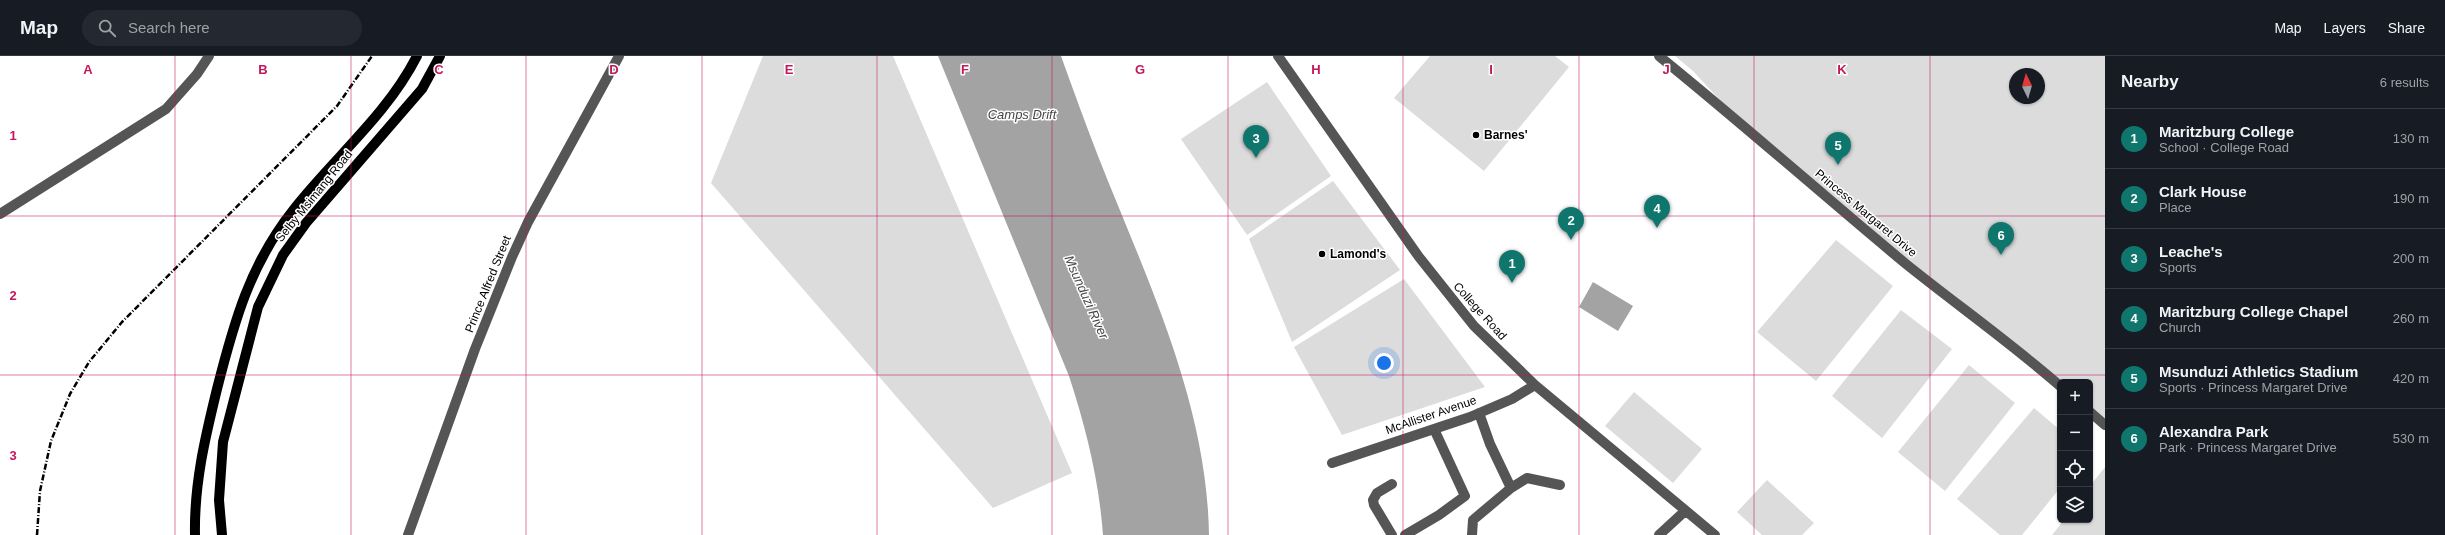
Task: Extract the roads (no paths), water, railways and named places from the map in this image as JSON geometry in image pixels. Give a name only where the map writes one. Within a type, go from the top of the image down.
[{"type":"main road","name":"Selby Msimang Road","points":[[195,535],[197,475],[202,450],[230,336],[249,283],[280,228],[395,93],[417,56]]},
{"type":"main road","name":"Selby Msimang Road","points":[[222,535],[219,493],[223,442],[258,307],[283,255],[306,223],[422,89],[440,56]]},
{"type":"street","points":[[0,214],[166,109],[197,74],[209,56]]},
{"type":"street","name":"Prince Alfred Street","points":[[408,535],[475,349],[512,257],[528,222],[619,56]]},
{"type":"street","name":"College Road","points":[[1278,56],[1330,133],[1441,286],[1474,326],[1535,385],[1685,511],[1716,535]]},
{"type":"street","name":"Princess Margaret Drive","points":[[1659,56],[1734,116],[1836,206],[1941,292],[2057,384]]},
{"type":"street","name":"McAllister Avenue","points":[[1332,463],[1479,413],[1512,399],[1535,385]]},
{"type":"street","points":[[1479,413],[1490,444],[1511,488]]},
{"type":"street","points":[[2093,415],[2105,425]]},
{"type":"street","points":[[1405,535],[1439,515],[1465,496],[1434,429]]},
{"type":"street","points":[[1472,535],[1473,520],[1511,488],[1527,478],[1543,480],[1560,485]]},
{"type":"street","points":[[1392,484],[1377,493],[1373,500],[1374,505],[1392,535]]},
{"type":"street","points":[[1659,535],[1685,511]]},
{"type":"water","name":"Camps Drift","points":[[938,56],[1061,56],[1098,156],[1154,294],[1186,388],[1198,436],[1206,485],[1209,535],[1103,535],[1091,454],[1069,376]]},
{"type":"water","points":[[1593,282],[1633,306],[1618,331],[1579,307]]},
{"type":"railway","points":[[37,535],[40,491],[51,441],[70,394],[89,362],[122,322],[337,106],[372,56]]},
{"type":"place","name":"Barnes'","points":[[1476,135]]},
{"type":"place","name":"Leache's","points":[[1256,158]]},
{"type":"place","name":"Msunduzi Athletics Stadium","points":[[1838,165]]},
{"type":"place","name":"Maritzburg College Chapel","points":[[1657,228]]},
{"type":"place","name":"Clark House","points":[[1571,240]]},
{"type":"place","name":"Lamond's","points":[[1322,254]]},
{"type":"place","name":"Alexandra Park","points":[[2001,255]]},
{"type":"place","name":"Maritzburg College","points":[[1512,283]]},
{"type":"water label","name":"Msunduzi River","points":[[1087,297]]}]
